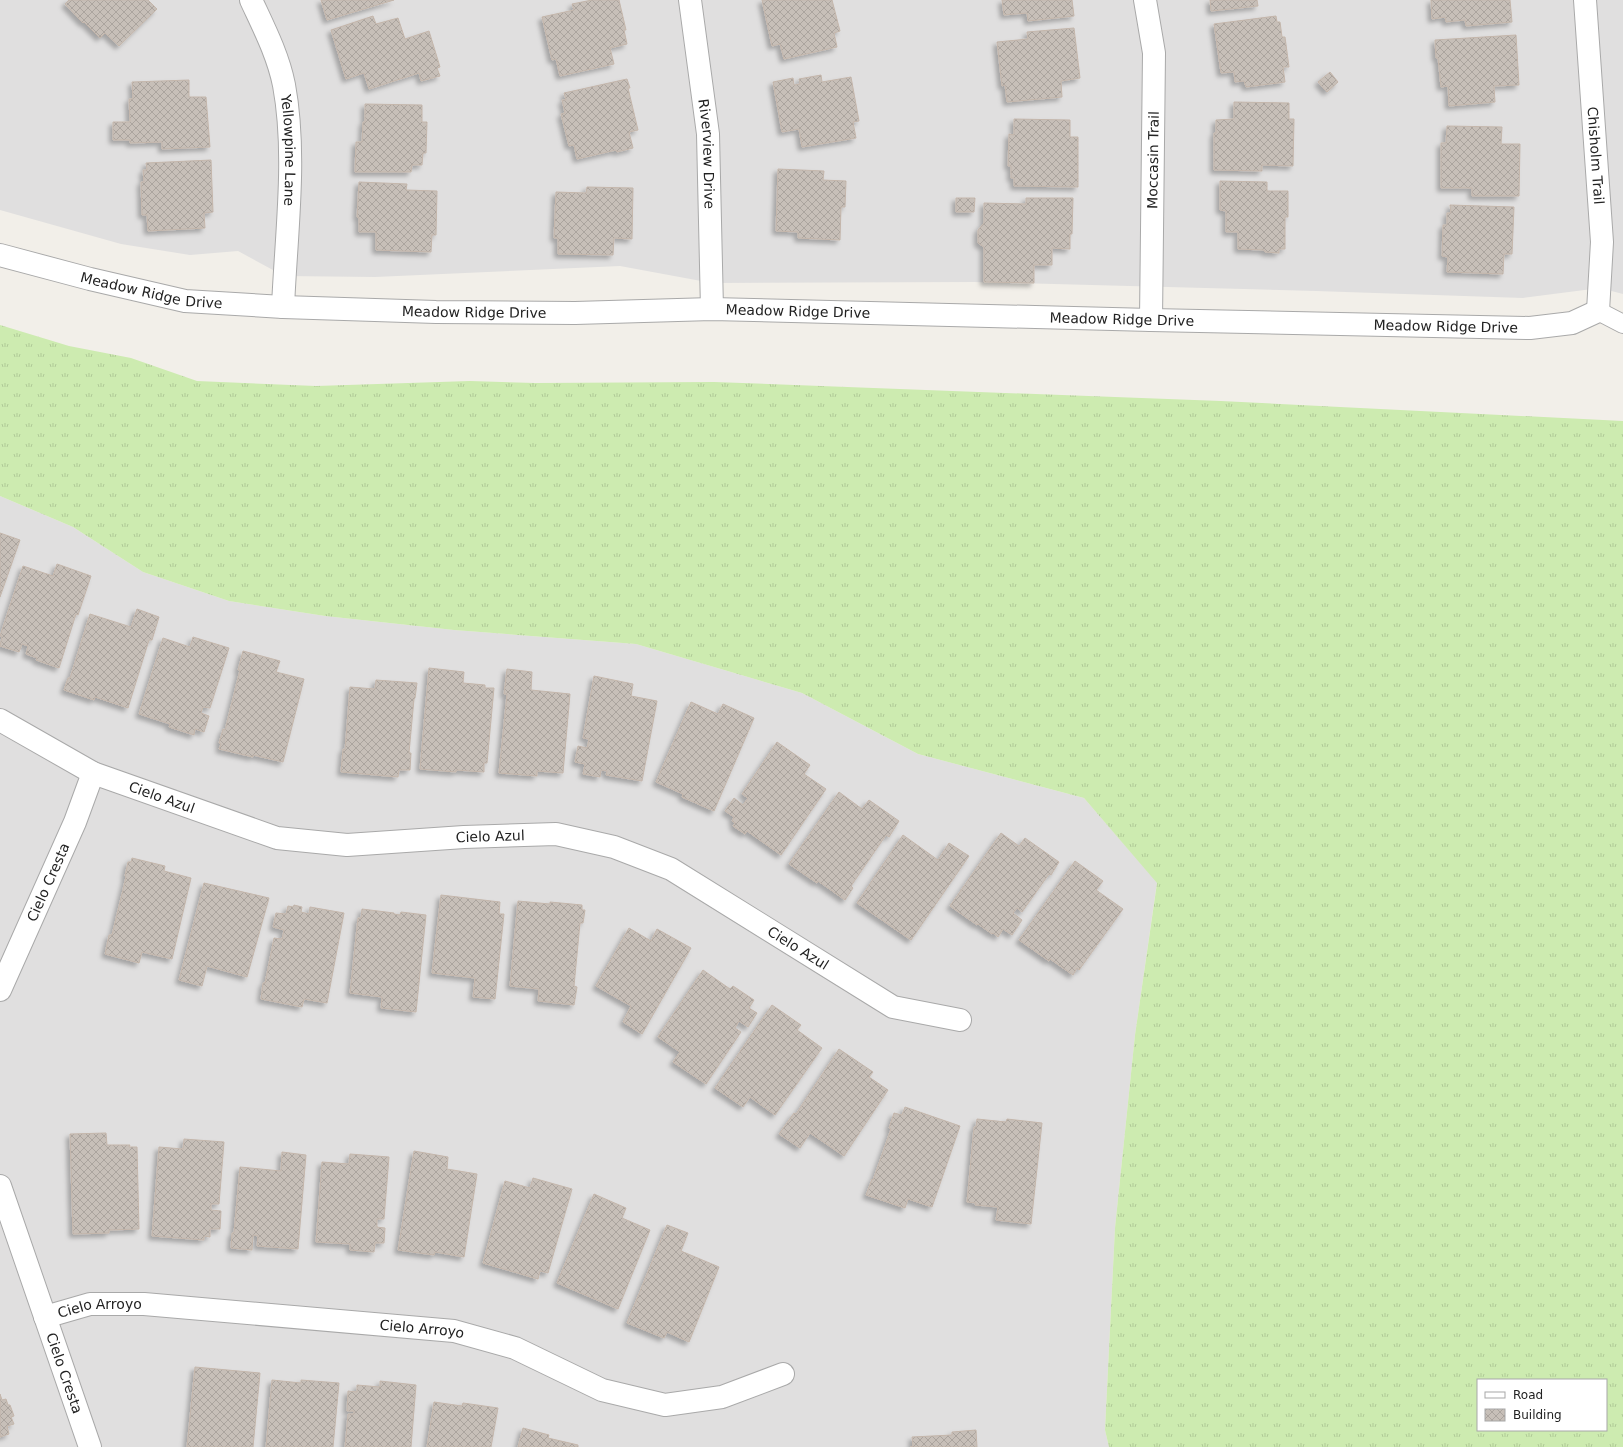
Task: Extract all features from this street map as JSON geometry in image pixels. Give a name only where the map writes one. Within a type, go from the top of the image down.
[{"type":"street","name":"Yellowpine Lane","points":[[251,0],[273,48],[284,84],[289,122],[290,163],[282,307]]},
{"type":"street","name":"Riverview Drive","points":[[690,0],[708,134],[712,309]]},
{"type":"street","name":"Moccasin Trail","points":[[1145,0],[1154,53],[1151,320]]},
{"type":"street","name":"Chisholm Trail","points":[[1586,0],[1602,242],[1598,310]]},
{"type":"street","name":"Meadow Ridge Drive","points":[[0,255],[90,279],[185,301],[282,307],[436,312],[575,313],[712,309],[1530,328],[1572,323],[1598,310]]},
{"type":"street","name":"Cielo Azul","points":[[0,720],[93,773],[277,838],[347,845],[464,837],[556,834],[614,847],[671,869],[893,1007],[960,1020]]},
{"type":"street","name":"Cielo Cresta","points":[[0,990],[75,822],[93,773]]},
{"type":"street","name":"Cielo Cresta","points":[[0,1186],[90,1447]]},
{"type":"street","name":"Cielo Arroyo","points":[[45,1317],[90,1304],[144,1304],[454,1331],[515,1348],[602,1390],[665,1405],[722,1397],[783,1374]]},
{"type":"lane","points":[[1598,310],[1623,324]]},
{"type":"shaded area","points":[[0,0],[1623,0],[1623,294],[1600,288],[1523,298],[974,282],[712,283],[620,266],[375,277],[284,276],[238,251],[190,255],[121,244],[0,210]]},
{"type":"shaded area","points":[[0,496],[73,527],[143,572],[229,601],[325,616],[454,630],[636,644],[802,693],[918,754],[1084,798],[1157,882],[1135,1035],[1115,1228],[1105,1430],[1109,1447],[0,1447]]},
{"type":"green space","points":[[0,325],[69,346],[131,358],[197,381],[316,386],[470,381],[535,383],[714,382],[1221,401],[1623,421],[1623,1447],[1109,1447],[1105,1430],[1115,1228],[1135,1035],[1157,883],[1084,798],[918,754],[802,693],[636,644],[454,630],[325,616],[229,601],[143,572],[73,527],[0,496]]},
{"type":"building","points":[[69,0],[148,0],[157,9],[119,46],[105,33],[100,38],[84,22],[83,23],[65,4]]},
{"type":"building","points":[[321,0],[394,0],[327,20]]},
{"type":"building","points":[[592,0],[619,0],[626,30],[624,30],[627,44],[610,48],[614,64],[560,76],[556,59],[552,60],[542,17],[574,10],[572,4]]},
{"type":"building","points":[[762,0],[832,0],[840,31],[834,33],[837,47],[784,59],[780,44],[772,46]]},
{"type":"building","points":[[1002,0],[1072,0],[1074,16],[1028,21],[1027,13],[1004,15]]},
{"type":"building","points":[[1210,0],[1257,0],[1258,6],[1211,11]]},
{"type":"building","points":[[1431,0],[1510,0],[1512,22],[1466,26],[1465,20],[1446,22],[1445,17],[1432,19]]},
{"type":"building","points":[[373,16],[376,24],[398,18],[405,39],[429,31],[440,67],[437,68],[440,76],[421,81],[419,73],[369,89],[364,73],[346,79],[331,30]]},
{"type":"building","points":[[1276,16],[1277,22],[1280,22],[1282,37],[1285,37],[1289,67],[1283,67],[1285,82],[1246,87],[1244,81],[1235,82],[1234,72],[1221,73],[1214,24]]},
{"type":"building","points":[[1074,28],[1080,78],[1061,81],[1062,97],[1007,102],[1005,85],[1002,86],[997,42],[1028,39],[1027,32]]},
{"type":"building","points":[[1516,35],[1519,85],[1494,86],[1495,102],[1449,106],[1448,86],[1441,87],[1438,58],[1436,58],[1435,40]]},
{"type":"building","points":[[1330,72],[1338,82],[1327,92],[1318,82]]},
{"type":"building","points":[[821,75],[822,82],[851,77],[859,121],[853,122],[856,138],[802,147],[799,129],[782,132],[773,82],[793,78],[794,85],[800,84],[799,79]]},
{"type":"building","points":[[627,79],[638,130],[629,132],[633,148],[617,152],[616,150],[577,159],[574,145],[569,146],[561,114],[565,113],[562,100],[566,100],[564,93]]},
{"type":"building","points":[[189,80],[189,97],[206,97],[210,147],[162,149],[162,142],[130,143],[130,140],[113,140],[113,122],[130,122],[129,99],[133,99],[132,82]]},
{"type":"building","points":[[1234,102],[1289,103],[1289,119],[1294,119],[1293,166],[1262,165],[1262,171],[1214,170],[1214,133],[1216,133],[1216,120],[1234,119]]},
{"type":"building","points":[[365,104],[422,105],[422,122],[427,122],[426,153],[423,153],[422,165],[412,165],[411,172],[355,172],[356,142],[362,142],[363,122],[365,122]]},
{"type":"building","points":[[1014,119],[1070,120],[1070,137],[1078,137],[1078,187],[1014,186],[1014,178],[1011,178],[1011,166],[1008,166],[1009,134],[1014,135]]},
{"type":"building","points":[[1447,126],[1502,127],[1501,144],[1520,144],[1519,196],[1472,196],[1472,188],[1441,188],[1441,143],[1446,143]]},
{"type":"building","points":[[211,160],[213,212],[204,213],[205,228],[148,231],[147,215],[142,215],[141,182],[144,182],[143,170],[147,170],[146,163]]},
{"type":"building","points":[[778,169],[824,171],[823,180],[846,181],[845,207],[841,207],[840,240],[798,238],[798,232],[776,231]]},
{"type":"building","points":[[1220,181],[1267,182],[1267,191],[1288,191],[1288,217],[1285,217],[1285,249],[1279,249],[1279,253],[1265,252],[1264,250],[1238,249],[1238,232],[1226,232],[1226,211],[1220,210]]},
{"type":"building","points":[[359,182],[407,184],[406,190],[437,191],[436,235],[432,235],[431,252],[376,250],[376,232],[359,232],[359,218],[357,217]]},
{"type":"building","points":[[587,187],[633,188],[632,239],[614,238],[613,255],[558,254],[558,238],[554,238],[556,192],[586,193]]},
{"type":"building","points":[[956,198],[975,198],[974,212],[956,212]]},
{"type":"building","points":[[1026,198],[1073,198],[1070,249],[1052,248],[1052,265],[1034,265],[1034,283],[984,282],[984,247],[978,243],[978,230],[984,223],[984,203],[1026,204]]},
{"type":"building","points":[[1450,205],[1514,207],[1512,254],[1504,254],[1503,274],[1447,272],[1448,257],[1442,256],[1443,225],[1447,225],[1447,213],[1451,213]]},
{"type":"building","points":[[0,533],[20,540],[0,597]]},
{"type":"building","points":[[57,564],[91,576],[78,615],[76,614],[59,668],[36,660],[37,658],[26,654],[28,646],[22,644],[19,652],[0,646],[2,636],[0,636],[23,566],[53,576]]},
{"type":"building","points":[[137,609],[159,617],[152,640],[149,640],[128,708],[95,697],[94,700],[64,690],[68,678],[70,678],[90,614],[131,627]]},
{"type":"building","points":[[193,637],[229,648],[210,708],[203,707],[201,713],[209,716],[204,732],[195,729],[194,735],[169,727],[170,724],[139,714],[163,638],[190,647]]},
{"type":"building","points":[[243,651],[280,661],[276,672],[304,679],[283,762],[219,749],[221,744],[219,743],[223,729],[225,730],[240,670],[238,670]]},
{"type":"building","points":[[429,668],[464,672],[463,683],[485,685],[485,688],[494,688],[487,763],[484,763],[484,772],[456,770],[456,772],[420,769]]},
{"type":"building","points":[[507,669],[532,672],[531,690],[570,694],[563,773],[537,771],[537,776],[499,773],[507,694],[504,694]]},
{"type":"building","points":[[594,676],[633,684],[631,696],[657,701],[642,781],[606,775],[607,771],[601,770],[600,777],[583,774],[585,764],[575,762],[578,746],[587,748],[589,739],[583,738]]},
{"type":"building","points":[[376,680],[417,683],[409,753],[411,753],[410,770],[399,770],[398,777],[341,772],[343,749],[345,750],[350,687],[375,689]]},
{"type":"building","points":[[691,702],[718,714],[723,704],[754,718],[714,811],[682,797],[683,794],[656,782]]},
{"type":"building","points":[[777,742],[810,765],[804,774],[826,789],[781,855],[747,831],[745,834],[733,826],[735,823],[732,821],[734,817],[725,811],[734,798],[743,805],[748,798],[742,794]]},
{"type":"building","points":[[839,792],[862,809],[869,800],[899,821],[889,837],[886,835],[851,886],[853,888],[845,900],[818,881],[817,883],[789,864]]},
{"type":"building","points":[[1001,833],[1019,846],[1025,838],[1059,862],[1051,875],[1049,874],[1022,912],[1017,908],[1013,913],[1022,920],[1012,935],[1003,929],[998,937],[978,924],[977,925],[950,906]]},
{"type":"building","points":[[903,835],[938,860],[949,843],[969,856],[911,940],[857,903]]},
{"type":"building","points":[[132,858],[165,866],[164,871],[191,878],[172,959],[142,952],[139,963],[105,954],[109,935],[112,935],[126,877],[128,862],[131,862]]},
{"type":"building","points":[[1075,861],[1103,881],[1096,890],[1123,909],[1079,970],[1077,968],[1073,975],[1050,959],[1049,961],[1019,940]]},
{"type":"building","points":[[204,883],[269,898],[247,977],[207,966],[202,986],[179,980]]},
{"type":"building","points":[[441,895],[500,902],[499,914],[504,914],[495,999],[473,997],[475,978],[432,973]]},
{"type":"building","points":[[518,901],[582,905],[582,910],[585,910],[583,923],[580,923],[574,986],[577,987],[574,1005],[538,1001],[539,989],[510,986]]},
{"type":"building","points":[[294,905],[302,907],[301,912],[309,914],[310,907],[344,913],[327,1003],[304,999],[302,1007],[261,999],[263,983],[265,983],[274,938],[282,939],[284,930],[273,927],[276,913],[286,914],[288,906],[293,907]]},
{"type":"building","points":[[362,909],[400,915],[401,912],[426,915],[416,1012],[381,1008],[382,997],[350,993],[358,918],[361,918]]},
{"type":"building","points":[[629,928],[651,941],[657,929],[691,948],[642,1034],[623,1022],[631,1006],[596,986]]},
{"type":"building","points":[[703,970],[730,989],[733,986],[754,1000],[749,1008],[757,1013],[748,1027],[739,1021],[735,1028],[741,1032],[706,1084],[673,1062],[680,1052],[658,1037]]},
{"type":"building","points":[[772,1005],[801,1025],[797,1030],[822,1048],[775,1115],[750,1097],[743,1107],[715,1088]]},
{"type":"building","points":[[839,1049],[873,1072],[869,1077],[888,1090],[844,1156],[810,1133],[800,1148],[779,1134],[794,1113],[796,1114]]},
{"type":"building","points":[[905,1107],[960,1126],[932,1207],[908,1199],[905,1208],[866,1195],[872,1179],[873,1180],[891,1129],[889,1128],[894,1113],[902,1115]]},
{"type":"building","points":[[977,1119],[1006,1122],[1007,1119],[1042,1123],[1031,1224],[996,1220],[998,1207],[975,1205],[976,1203],[967,1202],[974,1127],[976,1127]]},
{"type":"building","points":[[106,1133],[107,1145],[130,1145],[129,1147],[137,1147],[139,1229],[109,1230],[109,1233],[73,1234],[70,1134]]},
{"type":"building","points":[[184,1139],[224,1142],[219,1204],[211,1204],[211,1210],[221,1211],[220,1229],[210,1229],[210,1237],[204,1236],[204,1240],[152,1236],[159,1147],[183,1149]]},
{"type":"building","points":[[414,1151],[448,1157],[447,1169],[477,1174],[464,1257],[435,1252],[434,1255],[398,1250]]},
{"type":"building","points":[[282,1152],[306,1155],[298,1249],[257,1246],[258,1236],[253,1235],[252,1250],[231,1248],[232,1233],[234,1233],[240,1167],[281,1171]]},
{"type":"building","points":[[350,1154],[389,1157],[384,1219],[377,1219],[377,1227],[385,1228],[384,1243],[375,1243],[374,1252],[350,1250],[350,1244],[316,1242],[322,1162],[349,1164]]},
{"type":"building","points":[[533,1178],[572,1189],[548,1273],[540,1271],[538,1279],[483,1263],[505,1181],[530,1188]]},
{"type":"building","points":[[594,1194],[626,1208],[622,1218],[650,1230],[618,1309],[557,1283]]},
{"type":"building","points":[[667,1225],[688,1233],[681,1251],[719,1267],[689,1342],[667,1332],[664,1338],[627,1323]]},
{"type":"building","points":[[195,1367],[260,1373],[253,1447],[187,1447]]},
{"type":"building","points":[[272,1380],[301,1383],[301,1380],[339,1383],[333,1447],[266,1447]]},
{"type":"building","points":[[380,1381],[416,1385],[411,1447],[345,1447],[348,1414],[354,1414],[354,1411],[347,1411],[348,1391],[357,1392],[357,1385],[380,1387]]},
{"type":"building","points":[[0,1394],[2,1400],[6,1399],[8,1405],[10,1405],[14,1416],[11,1417],[14,1424],[7,1426],[9,1434],[0,1437]]},
{"type":"building","points":[[434,1402],[462,1406],[463,1403],[498,1408],[491,1447],[427,1447]]},
{"type":"building","points":[[523,1428],[549,1435],[548,1438],[578,1445],[578,1447],[518,1447]]},
{"type":"building","points":[[976,1430],[977,1447],[910,1447],[913,1446],[912,1437],[952,1435],[952,1432]]}]
